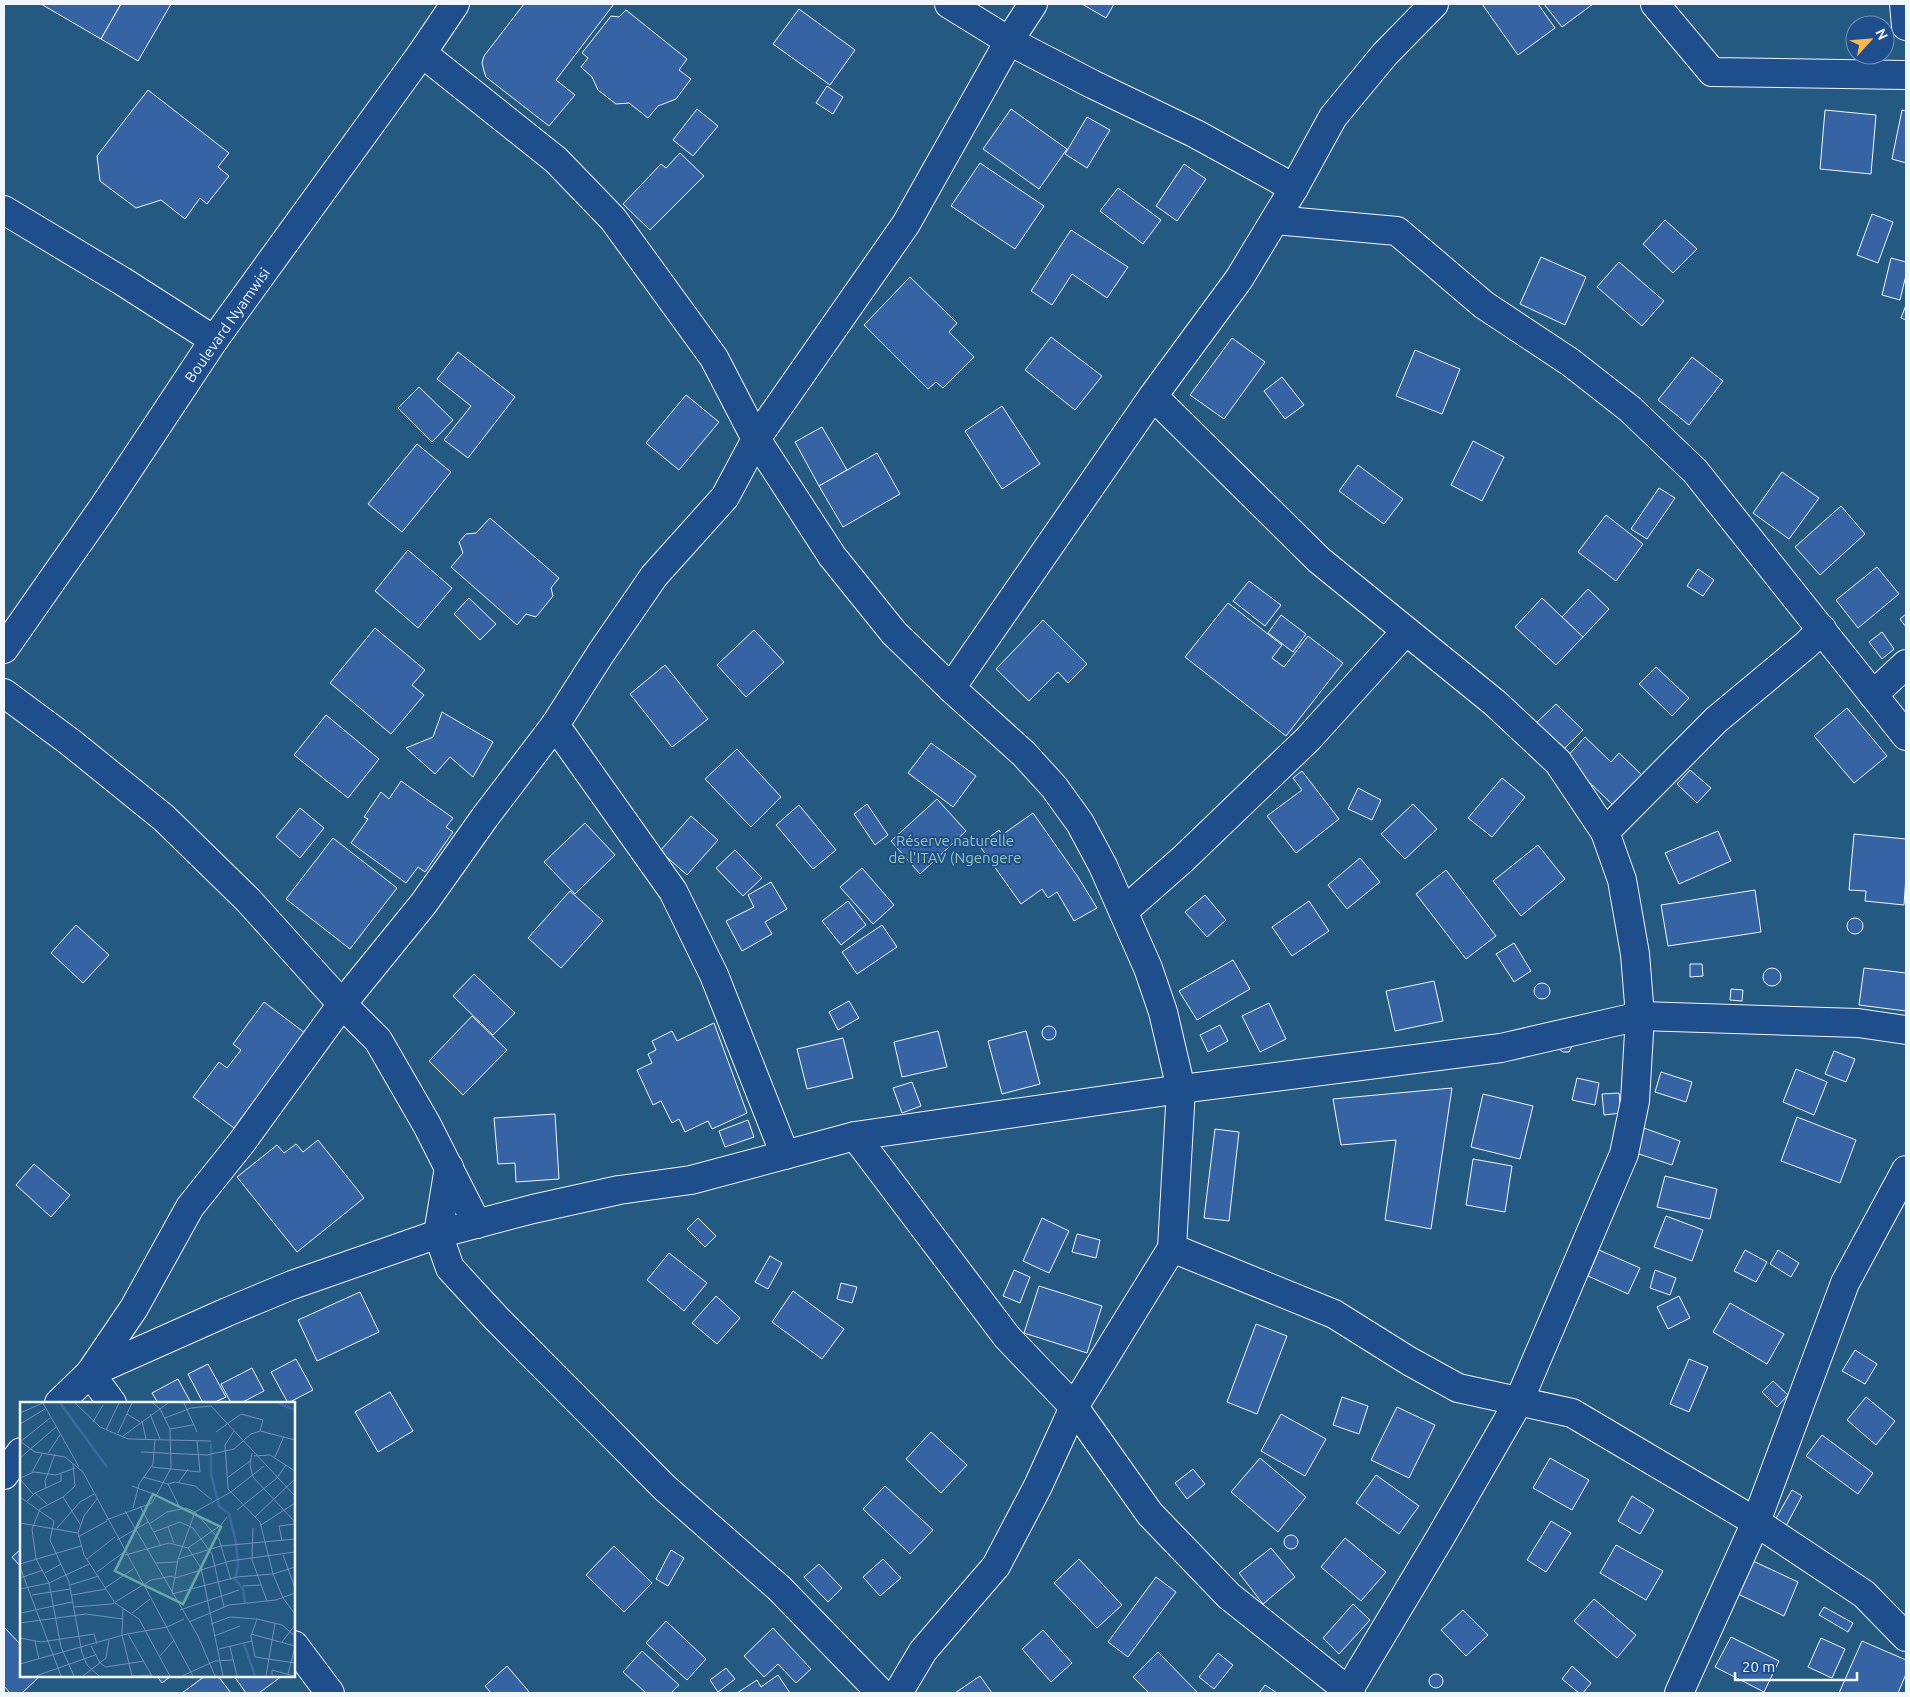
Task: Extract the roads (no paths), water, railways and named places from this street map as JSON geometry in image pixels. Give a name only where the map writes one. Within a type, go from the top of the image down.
[{"type":"street","name":"Boulevard Nyamwisi","points":[[4,649],[104,506],[214,340],[422,53],[455,4]]},
{"type":"street","points":[[950,4],[1009,41],[1092,84],[1196,134],[1294,188]]},
{"type":"street","points":[[60,1402],[90,1373],[134,1308],[190,1207],[242,1142],[342,1004],[424,903],[554,725],[654,576],[725,497],[756,439],[906,224],[1009,41],[1033,4]]},
{"type":"street","points":[[951,688],[1153,396],[1239,279],[1294,188],[1333,117],[1385,54],[1434,4]]},
{"type":"street","points":[[1655,4],[1712,72],[1906,75]]},
{"type":"street","points":[[1904,4],[1906,26]]},
{"type":"street","points":[[422,53],[556,160],[612,219],[714,358],[756,439],[832,556],[894,633],[1024,754],[1054,787],[1080,824],[1103,866],[1148,968],[1163,1012],[1182,1089],[1172,1248],[1074,1407],[1038,1486],[996,1566],[923,1651],[898,1693]]},
{"type":"street","points":[[4,210],[122,281],[214,340]]},
{"type":"street","points":[[1275,220],[1397,231],[1484,305],[1570,362],[1630,409],[1695,471],[1906,736]]},
{"type":"street","points":[[855,1136],[1007,1337],[1074,1407],[1150,1514],[1229,1596],[1349,1692],[1519,1401],[1624,1154],[1634,1101],[1640,1016],[1635,954],[1622,880],[1605,832],[1558,762],[1495,703],[1319,560],[1153,396]]},
{"type":"street","points":[[1605,832],[1716,720],[1822,630]]},
{"type":"street","points":[[1124,912],[1308,739],[1406,631]]},
{"type":"street","points":[[1873,695],[1906,664]]},
{"type":"street","points":[[4,693],[70,742],[164,818],[248,900],[342,1004],[378,1040],[427,1125],[477,1224]]},
{"type":"street","points":[[554,725],[673,891],[714,975],[786,1155]]},
{"type":"street","points":[[90,1373],[292,1285],[438,1234],[619,1190],[691,1180],[855,1136],[1182,1089],[1501,1048],[1640,1016],[1858,1023],[1906,1030]]},
{"type":"street","points":[[449,1167],[438,1234],[450,1268],[497,1319],[665,1488],[779,1588],[881,1693]]},
{"type":"street","points":[[1679,1693],[1756,1522],[1844,1283],[1906,1170]]},
{"type":"street","points":[[1172,1248],[1334,1314],[1409,1361],[1458,1388],[1572,1413],[1756,1522],[1864,1594],[1906,1637]]},
{"type":"street","points":[[90,1373],[111,1402]]},
{"type":"street","points":[[4,1475],[20,1453]]},
{"type":"street","points":[[295,1646],[330,1693]]},
{"type":"park label","name":"Réserve naturelle de l'ITAV (Ngengere","points":[[955,848]]}]
